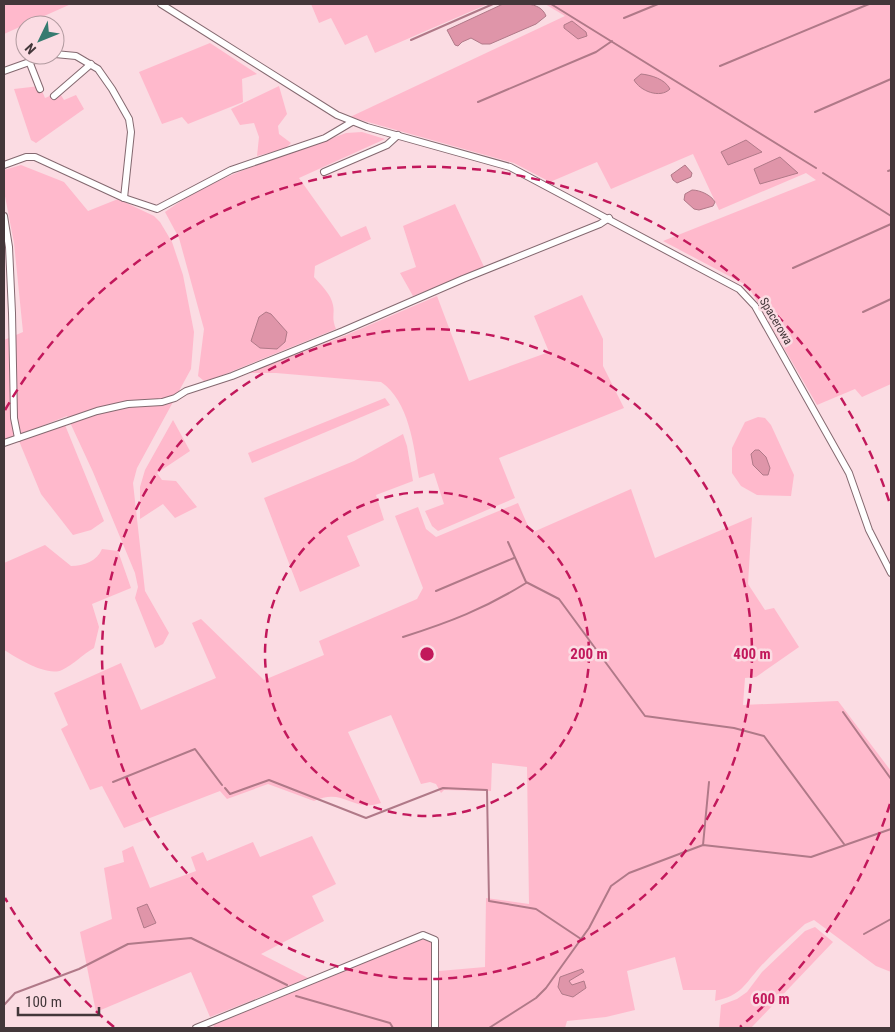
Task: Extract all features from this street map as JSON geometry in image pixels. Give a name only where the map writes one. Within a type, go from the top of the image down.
[{"type":"street","name":"Spacerowa","points":[[160,4],[352,122],[510,167],[739,289],[755,306],[849,473],[869,530],[891,573]]},
{"type":"street","points":[[65,55],[76,56],[92,64],[108,82],[131,124],[124,198]]},
{"type":"street","points":[[54,96],[92,64]]},
{"type":"street","points":[[4,71],[19,65]]},
{"type":"street","points":[[31,65],[40,89]]},
{"type":"street","points":[[4,165],[26,157],[36,157],[124,198],[157,209],[231,170],[310,144],[344,129],[352,122]]},
{"type":"street","points":[[324,172],[387,145],[398,135]]},
{"type":"street","points":[[4,216],[9,247],[14,418],[18,438]]},
{"type":"street","points":[[4,443],[97,411],[128,404],[162,402],[176,398],[186,391],[232,376],[343,331],[463,279],[600,224],[608,218]]},
{"type":"street","points":[[196,1028],[423,935],[435,940],[435,1028]]},
{"type":"shaded area","points":[[4,4],[71,4],[46,15],[15,15],[15,29],[4,34]]},
{"type":"shaded area","points":[[311,4],[488,4],[375,53],[367,35],[345,45],[331,18],[319,23]]},
{"type":"shaded area","points":[[503,4],[533,5],[539,7],[546,16],[536,24],[490,44],[482,44],[471,38],[458,46],[455,45],[447,30]]},
{"type":"shaded area","points":[[545,4],[891,4],[891,384],[862,397],[855,389],[817,405],[748,286],[663,241],[816,180],[806,173],[719,210],[693,154],[611,189],[597,162],[550,182],[514,163],[350,117],[565,16]]},
{"type":"shaded area","points":[[572,21],[586,32],[587,36],[578,39],[564,28],[564,25]]},
{"type":"shaded area","points":[[210,43],[257,74],[242,79],[243,102],[188,124],[182,117],[162,124],[139,72]]},
{"type":"shaded area","points":[[641,74],[661,80],[670,89],[661,93],[645,90],[634,80]]},
{"type":"shaded area","points":[[40,86],[45,98],[59,92],[64,100],[76,95],[84,109],[36,143],[31,140],[14,89]]},
{"type":"shaded area","points":[[279,86],[287,114],[278,126],[279,134],[291,143],[285,149],[257,156],[259,137],[254,123],[240,125],[231,109]]},
{"type":"shaded area","points":[[362,132],[385,139],[299,178],[341,237],[366,226],[371,239],[315,266],[314,277],[332,301],[336,329],[204,381],[198,376],[204,329],[179,238],[165,212],[206,187],[252,166],[346,133]]},
{"type":"shaded area","points":[[746,140],[762,152],[728,165],[721,152]]},
{"type":"shaded area","points":[[780,157],[798,173],[760,184],[754,169]]},
{"type":"shaded area","points":[[21,165],[64,182],[88,211],[118,199],[154,216],[160,222],[172,242],[183,275],[194,332],[191,369],[137,468],[133,483],[145,591],[169,633],[163,644],[155,648],[135,598],[138,587],[135,573],[93,472],[67,416],[4,441],[4,340],[23,332],[14,243],[4,191],[4,170]]},
{"type":"shaded area","points":[[685,165],[692,173],[691,177],[677,183],[671,175]]},
{"type":"shaded area","points":[[692,190],[702,192],[711,197],[715,202],[713,206],[699,210],[694,209],[684,200],[685,194]]},
{"type":"shaded area","points":[[455,204],[485,269],[413,296],[400,273],[416,267],[403,226]]},
{"type":"shaded area","points":[[582,295],[603,339],[603,366],[624,408],[499,458],[515,498],[438,531],[432,526],[425,511],[444,504],[434,473],[419,478],[409,425],[404,412],[390,390],[381,382],[276,373],[247,373],[344,336],[437,296],[469,381],[549,352],[534,316]]},
{"type":"shaded area","points":[[266,312],[271,314],[287,332],[285,342],[277,349],[260,348],[251,341],[259,317]]},
{"type":"shaded area","points":[[385,398],[390,405],[252,463],[248,453]]},
{"type":"shaded area","points":[[758,417],[765,418],[771,425],[794,475],[791,496],[757,495],[741,486],[732,473],[732,448],[745,422]]},
{"type":"shaded area","points":[[173,420],[190,451],[157,473],[162,480],[176,481],[197,507],[175,518],[163,504],[140,519],[140,487],[145,470]]},
{"type":"shaded area","points":[[65,425],[104,521],[91,530],[73,535],[41,494],[19,441]]},
{"type":"shaded area","points":[[403,434],[413,481],[376,495],[384,520],[347,536],[360,566],[300,592],[264,498],[354,461]]},
{"type":"shaded area","points":[[755,450],[759,450],[766,457],[770,468],[768,475],[763,475],[753,465],[751,454]]},
{"type":"shaded area","points":[[631,489],[655,558],[752,517],[748,584],[765,610],[774,608],[799,647],[756,677],[745,678],[743,705],[838,701],[891,771],[891,972],[876,966],[814,920],[805,924],[776,950],[742,989],[724,999],[715,1001],[716,990],[683,990],[675,957],[627,971],[635,1010],[606,1017],[567,1021],[565,1028],[439,1028],[439,971],[485,967],[486,898],[529,904],[527,767],[492,763],[491,791],[444,790],[441,793],[436,784],[430,782],[421,784],[391,715],[348,732],[381,803],[363,805],[333,797],[324,797],[314,801],[268,784],[227,799],[220,791],[124,828],[102,786],[90,790],[61,729],[68,725],[54,693],[121,663],[141,710],[216,678],[192,623],[201,619],[264,680],[324,655],[319,641],[417,599],[423,588],[395,516],[418,507],[426,529],[436,537],[518,503],[531,533]]},
{"type":"shaded area","points":[[45,545],[71,566],[90,562],[97,557],[102,549],[118,551],[131,588],[92,604],[99,627],[94,648],[66,668],[56,671],[48,671],[32,666],[4,650],[4,563]]},
{"type":"shaded area","points":[[312,836],[336,884],[312,896],[324,921],[261,954],[308,978],[210,1017],[191,972],[96,1012],[80,932],[112,919],[104,868],[124,862],[122,851],[133,846],[150,888],[196,871],[191,857],[203,852],[207,861],[253,842],[260,857]]},
{"type":"shaded area","points":[[147,904],[156,923],[144,928],[137,908]]},
{"type":"shaded area","points":[[815,927],[833,942],[751,1028],[719,1028],[721,1005],[737,999],[747,992],[762,972],[805,931]]},
{"type":"shaded area","points":[[428,939],[432,942],[431,1028],[215,1028],[213,1025],[420,940]]},
{"type":"shaded area","points":[[582,969],[584,972],[569,981],[572,985],[584,981],[586,988],[573,997],[562,994],[558,987],[560,977]]},
{"type":"waterway","points":[[411,40],[493,4]]},
{"type":"waterway","points":[[551,4],[816,168]]},
{"type":"waterway","points":[[624,18],[658,4]]},
{"type":"waterway","points":[[720,66],[869,4]]},
{"type":"waterway","points":[[478,102],[596,52],[612,41]]},
{"type":"waterway","points":[[815,112],[891,79]]},
{"type":"waterway","points":[[823,173],[891,216]]},
{"type":"waterway","points":[[793,268],[891,224]]},
{"type":"waterway","points":[[863,312],[891,299]]},
{"type":"waterway","points":[[508,542],[526,582],[559,599],[645,716],[734,728],[764,736],[844,844]]},
{"type":"waterway","points":[[436,591],[514,558]]},
{"type":"waterway","points":[[403,637],[466,614],[526,583]]},
{"type":"waterway","points":[[843,712],[891,779]]},
{"type":"waterway","points":[[113,782],[195,749],[222,785]]},
{"type":"waterway","points":[[225,788],[230,794],[269,780],[366,818],[443,788],[487,790],[489,901],[536,909],[581,939]]},
{"type":"waterway","points":[[703,845],[709,782]]},
{"type":"waterway","points":[[489,1028],[536,998],[546,988],[589,928],[611,886],[629,873],[703,845],[811,857],[891,829]]},
{"type":"waterway","points":[[864,934],[891,919]]},
{"type":"waterway","points":[[4,1005],[15,993],[79,969],[128,944],[191,938],[287,985]]},
{"type":"waterway","points":[[296,996],[390,1023],[393,1028]]}]
